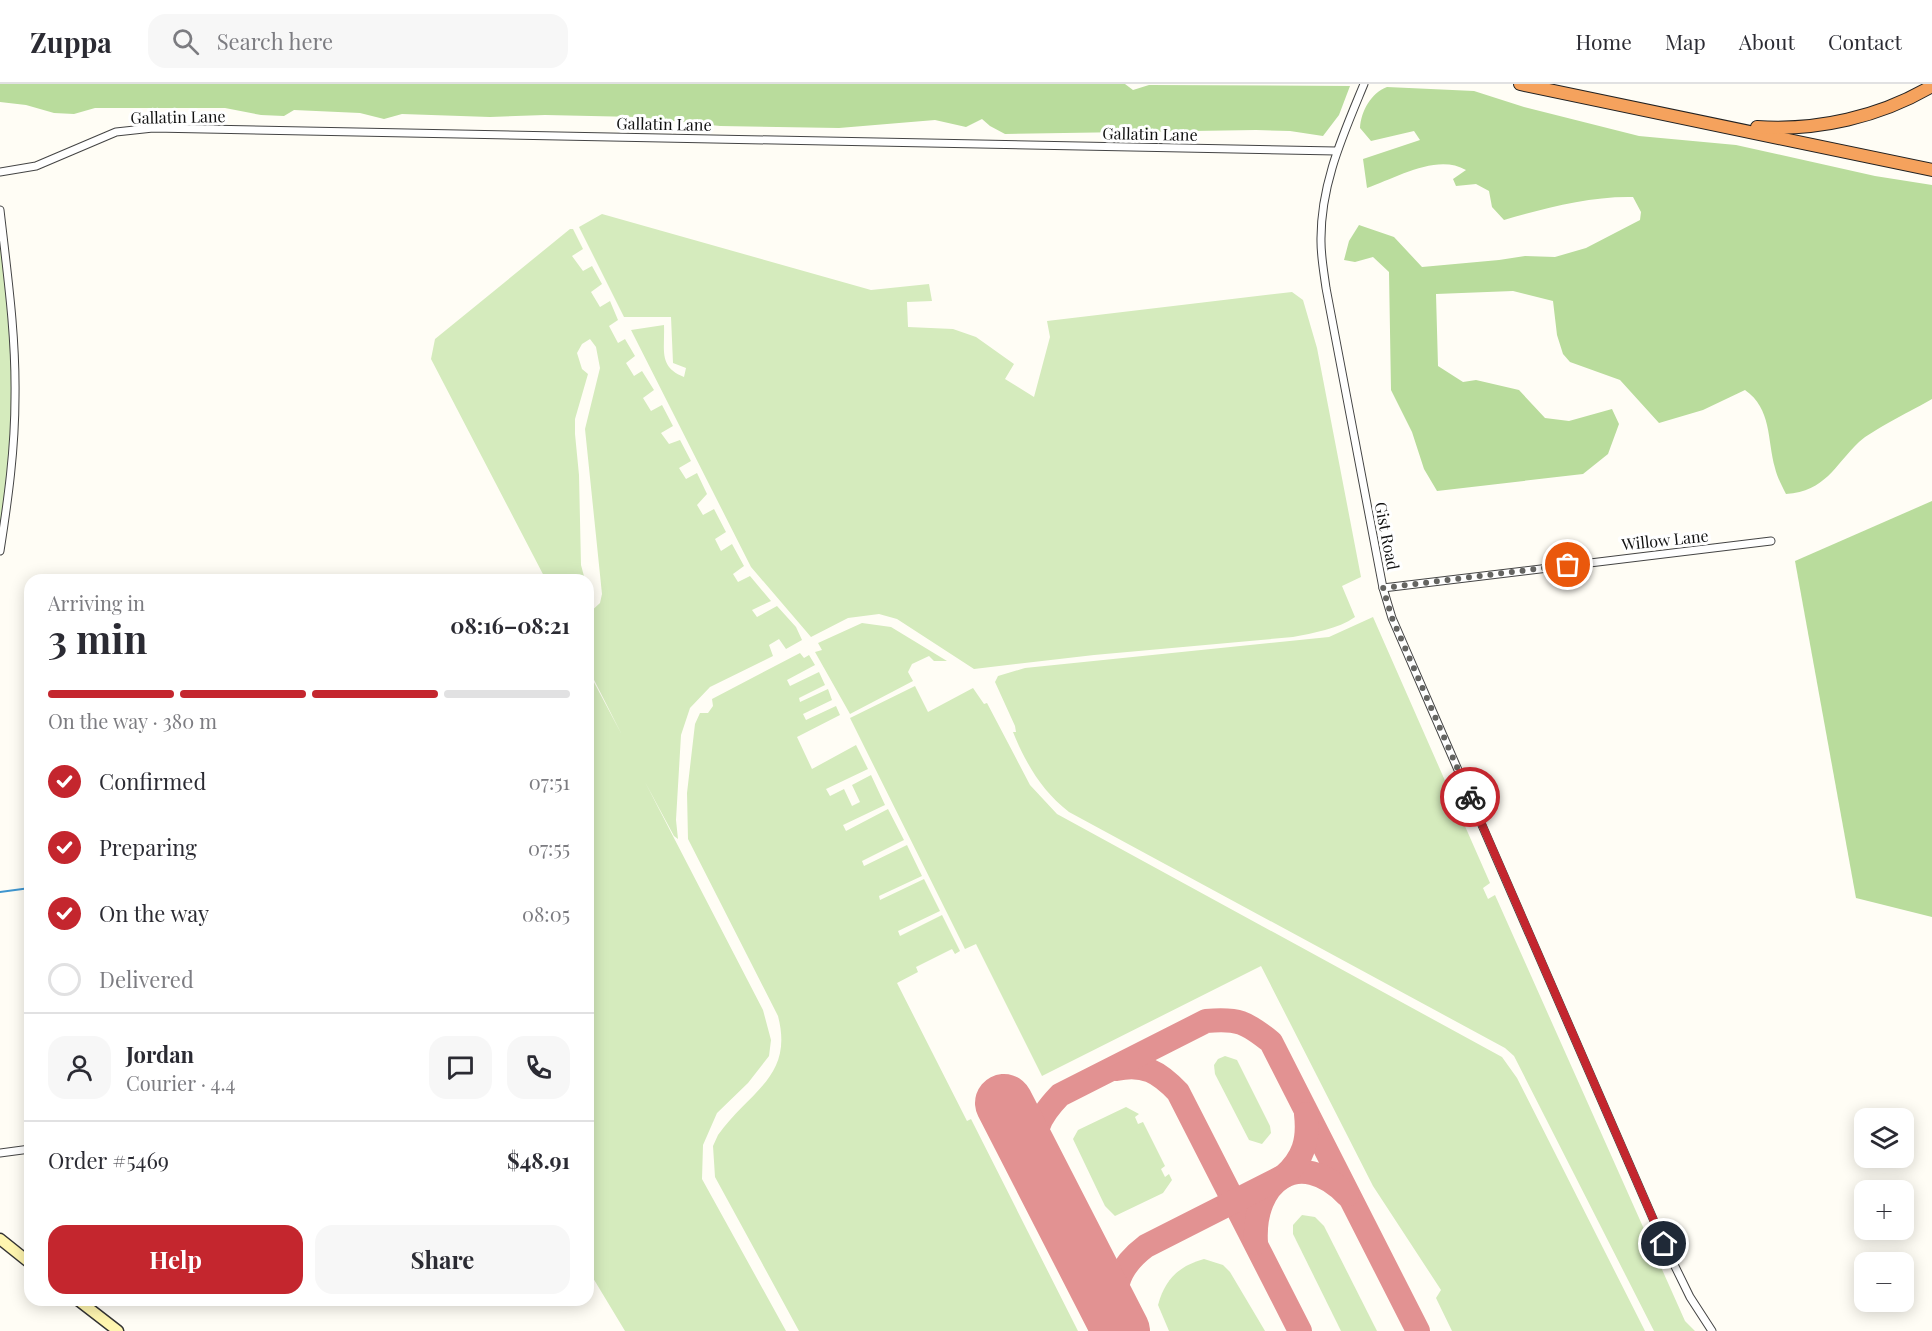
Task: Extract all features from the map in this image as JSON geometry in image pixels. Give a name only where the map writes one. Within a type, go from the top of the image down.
[{"type":"highway","points":[[1520,84],[1726,125],[1932,170]]},
{"type":"highway","points":[[1726,125],[1793,127],[1838,121],[1898,103],[1932,86]]},
{"type":"main road","points":[[0,1239],[24,1258]]},
{"type":"main road","points":[[86,1306],[118,1331]]},
{"type":"street","name":"Gist Road","points":[[1365,84],[1336,151],[1322,214],[1321,243],[1326,288],[1383,588],[1397,629],[1664,1244],[1690,1298],[1712,1331]]},
{"type":"street","name":"Gallatin Lane","points":[[0,171],[36,166],[116,132],[153,128],[1336,151]]},
{"type":"street","points":[[0,210],[10,300],[15,397],[12,457],[0,551]]},
{"type":"street","name":"Willow Lane","points":[[1383,588],[1771,541]]},
{"type":"street","points":[[0,1153],[24,1150]]},
{"type":"green space","points":[[0,84],[1125,84],[1133,90],[1149,85],[1350,86],[1339,115],[1323,136],[1290,131],[1256,130],[1005,134],[982,119],[966,127],[935,120],[839,128],[720,126],[637,117],[545,115],[490,117],[402,114],[384,119],[360,113],[294,110],[284,116],[261,115],[225,108],[95,108],[74,114],[54,113],[26,105],[0,102]]},
{"type":"green space","points":[[1387,87],[1474,91],[1524,107],[1639,136],[1736,145],[1875,176],[1932,185],[1932,399],[1865,437],[1820,483],[1800,492],[1786,494],[1776,471],[1764,415],[1754,398],[1745,390],[1703,410],[1659,423],[1620,380],[1570,362],[1563,354],[1557,335],[1553,301],[1513,291],[1436,294],[1438,366],[1463,382],[1476,380],[1519,390],[1545,418],[1569,421],[1612,409],[1619,424],[1608,454],[1583,474],[1437,491],[1424,469],[1412,432],[1391,390],[1389,272],[1373,257],[1355,262],[1344,260],[1349,241],[1359,225],[1394,237],[1422,267],[1525,256],[1555,257],[1586,248],[1640,220],[1641,212],[1633,197],[1617,197],[1568,204],[1504,220],[1492,207],[1489,191],[1476,184],[1456,186],[1453,179],[1466,170],[1455,165],[1442,164],[1416,169],[1367,188],[1363,159],[1420,140],[1414,131],[1371,141],[1360,128],[1362,115],[1368,103]]},
{"type":"green space","points":[[0,210],[15,397],[0,551]]},
{"type":"green space","points":[[602,214],[871,290],[929,284],[932,301],[907,302],[908,327],[953,329],[976,337],[1014,364],[1005,379],[1034,397],[1050,337],[1047,321],[1292,292],[1303,300],[1317,348],[1361,577],[1342,586],[1355,617],[1333,628],[1293,637],[1094,655],[974,669],[897,619],[879,614],[848,618],[811,637],[751,567],[631,330],[664,325],[664,350],[667,363],[676,373],[684,377],[686,368],[673,363],[671,317],[624,317],[579,227]]},
{"type":"green space","points":[[570,229],[573,229],[583,249],[572,256],[583,271],[592,266],[602,284],[591,292],[600,307],[610,301],[618,320],[609,326],[618,343],[625,339],[635,356],[626,363],[634,376],[642,371],[654,390],[643,398],[651,411],[662,405],[673,426],[661,433],[669,444],[680,440],[691,461],[679,468],[686,479],[697,473],[707,494],[697,505],[703,515],[714,509],[726,532],[715,539],[721,551],[732,544],[744,566],[733,574],[738,582],[750,576],[771,601],[752,610],[757,617],[777,606],[796,627],[802,640],[786,649],[779,639],[769,645],[773,656],[710,687],[690,708],[681,735],[676,820],[678,839],[674,836],[645,782],[763,1010],[771,1040],[769,1056],[748,1083],[717,1113],[703,1145],[702,1179],[786,1331],[625,1331],[594,1280],[594,682],[622,735],[594,680],[594,608],[600,603],[602,594],[585,429],[600,368],[596,347],[590,339],[582,344],[577,353],[582,369],[588,374],[575,419],[581,565],[583,574],[543,574],[431,359],[435,339]]},
{"type":"green space","points":[[1932,501],[1932,917],[1856,898],[1795,561]]},
{"type":"green space","points":[[1373,617],[1490,883],[1483,888],[1488,899],[1495,895],[1685,1321],[1695,1331],[1654,1331],[1514,1056],[1505,1048],[1069,812],[1043,786],[1029,766],[1013,732],[1016,732],[1015,726],[995,682],[998,676],[1025,668],[1329,637]]},
{"type":"green space","points":[[862,623],[891,627],[947,661],[934,661],[929,656],[912,664],[908,672],[913,681],[850,714],[815,652],[822,650],[818,643]]},
{"type":"green space","points":[[800,653],[804,658],[809,655],[815,665],[787,680],[790,686],[819,672],[825,685],[799,698],[800,702],[828,689],[832,700],[803,714],[806,720],[836,706],[840,715],[797,737],[812,769],[856,745],[868,769],[826,789],[830,796],[844,789],[852,806],[860,802],[852,785],[871,775],[885,805],[843,825],[846,831],[888,809],[904,840],[862,861],[864,866],[907,845],[922,876],[879,896],[880,900],[924,879],[940,911],[898,931],[900,936],[942,915],[960,951],[955,954],[952,949],[916,967],[918,972],[897,983],[967,1121],[971,1119],[1078,1331],[799,1331],[715,1177],[713,1146],[718,1135],[766,1082],[780,1054],[781,1037],[778,1016],[688,839],[687,793],[695,724],[700,713],[708,713],[713,706],[712,699]]},
{"type":"green space","points":[[915,686],[928,712],[973,688],[984,704],[987,703],[1030,785],[1057,814],[1502,1057],[1517,1078],[1645,1331],[1452,1331],[1436,1298],[1441,1290],[1373,1186],[1261,966],[1042,1076],[976,944],[965,949],[850,718]]},
{"type":"green space","points":[[1225,1056],[1237,1060],[1270,1126],[1271,1133],[1262,1144],[1249,1140],[1215,1074],[1214,1065],[1218,1059]]},
{"type":"green space","points":[[1126,1107],[1139,1114],[1135,1117],[1138,1124],[1143,1122],[1165,1166],[1161,1169],[1165,1177],[1169,1174],[1172,1180],[1163,1193],[1115,1216],[1105,1206],[1073,1139],[1078,1130]]},
{"type":"green space","points":[[1302,1215],[1315,1217],[1324,1226],[1377,1331],[1341,1331],[1293,1234],[1293,1225]]},
{"type":"green space","points":[[1204,1259],[1223,1265],[1230,1272],[1265,1331],[1169,1331],[1158,1305],[1161,1296],[1174,1275],[1187,1265]]},
{"type":"waterway","points":[[0,892],[24,889]]},
{"type":"taxiway","points":[[1037,1166],[1038,1127],[1041,1119],[1060,1095],[1206,1021],[1226,1020],[1248,1026],[1271,1042],[1418,1331]]},
{"type":"taxiway","points":[[1116,1069],[1143,1068],[1157,1074],[1178,1092],[1300,1331]]},
{"type":"taxiway","points":[[1121,1331],[1116,1294],[1121,1274],[1127,1264],[1146,1246],[1284,1176],[1304,1148],[1307,1132],[1306,1114]]},
{"type":"taxiway","points":[[1256,1243],[1257,1221],[1262,1202],[1270,1188],[1282,1177],[1296,1172],[1312,1173],[1329,1180],[1347,1195]]},
{"type":"runway","points":[[1004,1103],[1121,1331]]},
{"type":"way so far","points":[[1470,797],[1392,618],[1383,588],[1568,565]]},
{"type":"route","points":[[1470,797],[1664,1244]]}]
